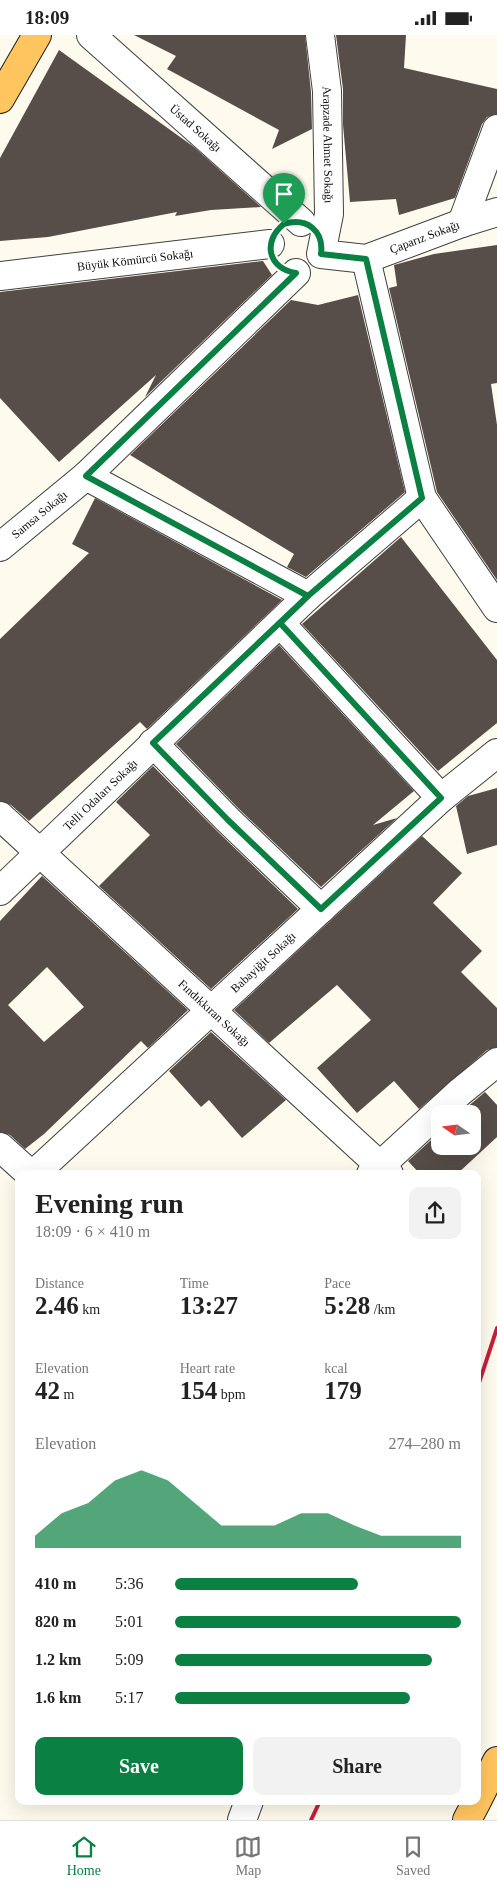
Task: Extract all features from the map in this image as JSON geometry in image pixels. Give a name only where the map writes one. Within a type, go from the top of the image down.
[{"type":"main road","points":[[0,99],[37,35]]},
{"type":"main road","points":[[481,1792],[497,1761]]},
{"type":"main road","points":[[467,1820],[474,1805]]},
{"type":"street","name":"Üstad Sokağı","points":[[91,35],[301,222]]},
{"type":"street","name":"Arapzade Ahmet Sokağı","points":[[320,35],[327,91],[329,214],[321,254]]},
{"type":"street","points":[[462,223],[497,129]]},
{"type":"street","name":"Çaparız Sokağı","points":[[321,254],[366,259],[497,212]]},
{"type":"street","points":[[301,222],[316,230],[322,246],[321,254],[312,268],[296,273],[280,267],[274,261],[270,244],[273,236],[284,224],[301,222]]},
{"type":"street","name":"Büyük Kömürcü Sokağı","points":[[0,276],[270,244]]},
{"type":"street","points":[[366,259],[422,498],[497,608]]},
{"type":"street","name":"Samsa Sokağı","points":[[0,547],[86,476],[296,273]]},
{"type":"street","points":[[86,476],[308,596]]},
{"type":"street","name":"Telli Odaları Sokağı","points":[[0,891],[308,596],[422,498]]},
{"type":"street","points":[[280,623],[441,798]]},
{"type":"street","points":[[153,743],[228,820],[321,909]]},
{"type":"street","name":"Babayiğit Sokağı","points":[[36,1170],[212,1011],[441,798],[497,753]]},
{"type":"street","name":"Fındıkkıran Sokağı","points":[[0,816],[212,1011],[379,1170]]},
{"type":"street","points":[[381,1170],[460,1092],[497,1062]]},
{"type":"street","points":[[0,1147],[27,1170]]},
{"type":"street","points":[[242,1820],[248,1805]]},
{"type":"building","points":[[134,35],[305,35],[311,92],[312,129],[272,149],[279,130],[167,69],[176,56]]},
{"type":"building","points":[[336,35],[406,35],[404,68],[497,89],[497,114],[487,117],[482,124],[455,198],[399,215],[396,199],[350,202],[343,125],[343,89]]},
{"type":"building","points":[[59,50],[194,147],[261,207],[211,210],[175,216],[177,212],[48,237],[0,241],[0,158]]},
{"type":"building","points":[[497,245],[497,383],[491,384],[497,425],[497,580],[437,492],[389,288],[397,286],[394,265],[434,254]]},
{"type":"building","points":[[263,261],[272,275],[145,397],[156,375],[59,462],[0,398],[0,292]]},
{"type":"building","points":[[358,295],[405,492],[306,577],[287,567],[294,554],[130,455],[291,300],[318,305]]},
{"type":"building","points":[[95,498],[282,600],[147,729],[140,722],[29,821],[11,805],[0,801],[0,639],[89,553],[72,544]]},
{"type":"building","points":[[401,537],[497,660],[497,723],[438,771],[302,624]]},
{"type":"building","points":[[279,645],[414,791],[373,825],[397,818],[321,887],[239,809],[176,744]]},
{"type":"building","points":[[153,766],[298,909],[211,989],[99,886],[150,835],[116,802]]},
{"type":"building","points":[[497,788],[497,845],[467,854],[456,806],[468,796]]},
{"type":"building","points":[[422,836],[462,873],[433,903],[482,951],[461,972],[497,1008],[497,1047],[487,1050],[419,1109],[394,1081],[357,1113],[317,1068],[371,1020],[337,985],[269,1043],[234,1010]]},
{"type":"building","points":[[42,876],[188,1010],[148,1048],[141,1041],[44,1134],[25,1149],[10,1135],[0,1132],[0,921]],"holes":[[[47,967],[84,1007],[44,1042],[8,1005]]]},
{"type":"building","points":[[211,1032],[286,1100],[242,1138],[209,1100],[201,1107],[169,1071]]},
{"type":"building","points":[[485,1092],[497,1105],[497,1137],[481,1152],[481,1105],[470,1105]]},
{"type":"building","points":[[431,1140],[431,1155],[478,1155],[461,1170],[416,1170],[408,1161]]},
{"type":"railway","points":[[481,1377],[497,1328]]},
{"type":"railway","points":[[311,1820],[318,1805]]},
{"type":"route","points":[[284,224],[273,236],[270,244],[271,253],[274,261],[280,267],[288,272],[296,273],[98,462],[86,476],[308,596],[280,623],[441,798],[321,909],[228,820],[153,743],[308,596],[422,498],[366,259],[321,254],[322,246],[316,230],[301,222],[292,221],[284,224]]}]
